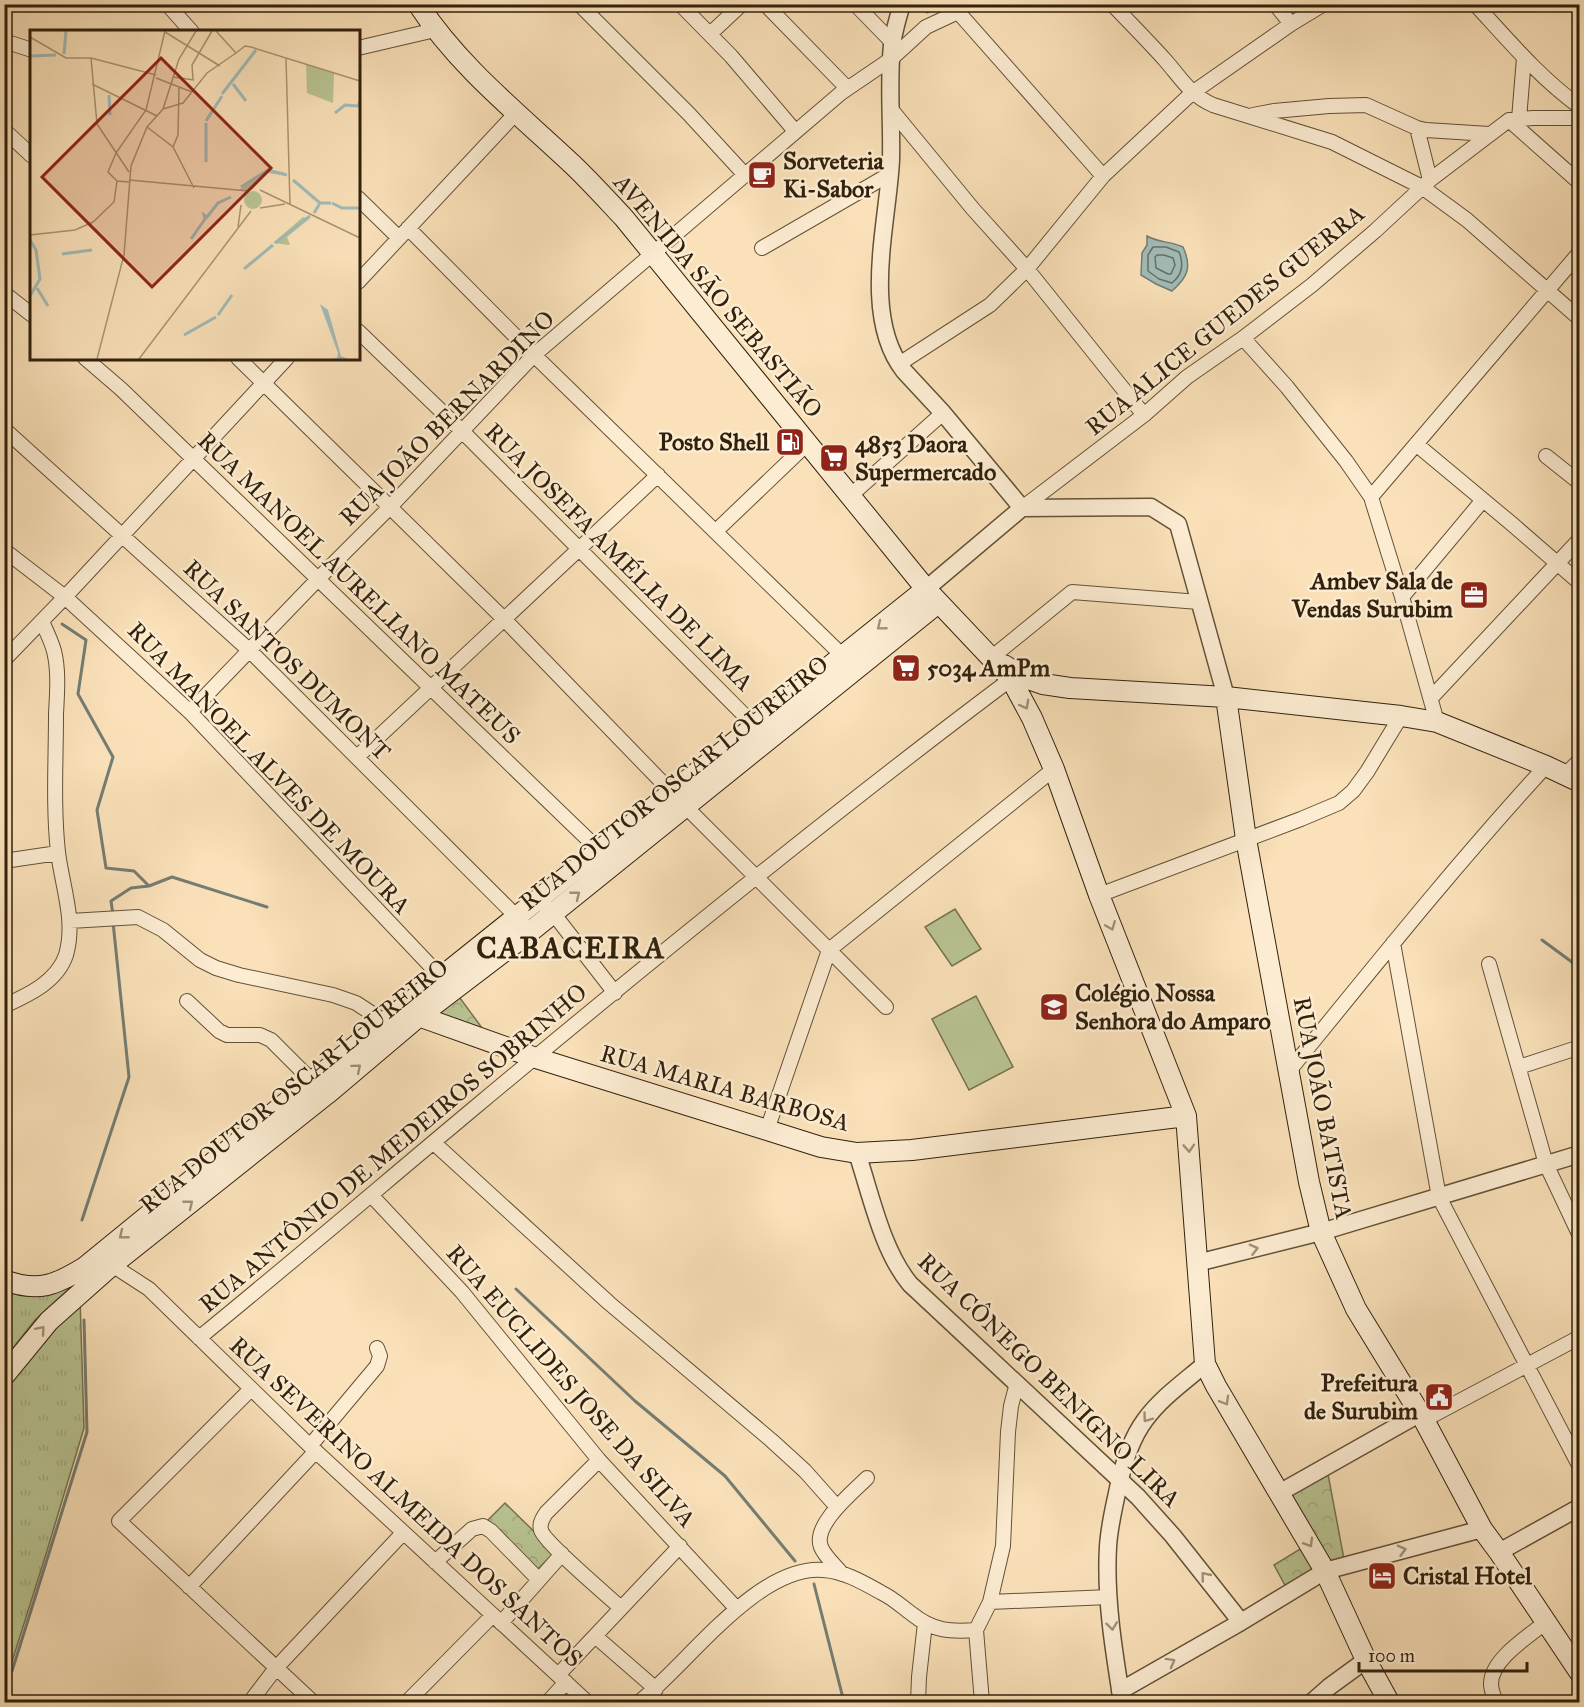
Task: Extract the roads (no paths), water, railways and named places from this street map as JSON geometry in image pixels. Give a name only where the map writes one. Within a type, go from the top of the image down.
[{"type":"main road","name":"AVENIDA SÃO SEBASTIÃO","points":[[418,4],[435,30],[476,75],[573,166],[624,218],[932,596],[991,658]]},
{"type":"main road","name":"RUA DOUTOR OSCAR LOUREIRO","points":[[4,1376],[49,1321],[319,1088],[932,596]]},
{"type":"main road","points":[[991,658],[1011,680],[1032,718],[1186,1116],[1205,1364],[1325,1571],[1366,1660],[1389,1702]]},
{"type":"main road","points":[[991,658],[1023,677],[1043,684],[1070,688],[1226,697],[1437,722],[1572,778]]},
{"type":"main road","name":"RUA JOÃO BATISTA","points":[[1226,697],[1246,839],[1309,1182],[1321,1232],[1356,1309],[1422,1417],[1482,1529],[1580,1673]]},
{"type":"main road","name":"RUA DOUTOR OSCAR LOUREIRO","points":[[546,906],[600,851],[679,799]]},
{"type":"main road","name":"RUA DOUTOR OSCAR LOUREIRO","points":[[4,1280],[25,1287],[43,1286],[63,1280],[78,1271],[319,1088],[386,1022],[410,1013],[442,978],[524,924]]},
{"type":"main road","name":"RUA MARIA BARBOSA","points":[[410,1013],[536,1058],[821,1147],[857,1153],[912,1150],[1186,1116]]},
{"type":"street","points":[[167,4],[190,30]]},
{"type":"street","points":[[579,4],[689,114],[745,175]]},
{"type":"street","points":[[680,4],[731,56],[795,132]]},
{"type":"street","points":[[710,34],[742,4]]},
{"type":"street","points":[[765,4],[848,88]]},
{"type":"street","points":[[855,4],[892,50]]},
{"type":"street","points":[[902,4],[892,50],[890,174],[881,252],[880,281],[883,314],[889,342],[899,364],[1022,508]]},
{"type":"street","points":[[1112,4],[1166,61],[1192,93],[1203,101],[1332,142],[1426,183],[1580,319]]},
{"type":"street","points":[[1275,4],[1291,24]]},
{"type":"street","points":[[899,364],[990,305],[1027,269],[1103,176],[1192,93],[1291,24],[1324,4]]},
{"type":"street","points":[[1476,4],[1535,70],[1580,106]]},
{"type":"street","points":[[954,8],[1103,176]]},
{"type":"street","name":"RUA JOÃO BERNARDINO","points":[[190,712],[534,355],[892,50],[954,8]]},
{"type":"street","points":[[360,48],[435,30]]},
{"type":"street","points":[[4,41],[30,49]]},
{"type":"street","points":[[1514,119],[1524,58]]},
{"type":"street","points":[[1248,116],[1274,111],[1356,104],[1374,108],[1418,128],[1437,132],[1490,134]]},
{"type":"street","points":[[890,108],[973,209],[1027,269],[1144,415]]},
{"type":"street","points":[[360,280],[516,113]]},
{"type":"street","points":[[1514,119],[1580,118]]},
{"type":"street","points":[[1514,119],[1580,183]]},
{"type":"street","name":"RUA ALICE GUEDES GUERRA","points":[[1022,508],[1144,415],[1187,377],[1244,338],[1320,278],[1426,183],[1490,134],[1514,119]]},
{"type":"street","points":[[1418,128],[1426,183]]},
{"type":"street","points":[[4,130],[30,154]]},
{"type":"street","points":[[762,248],[890,174]]},
{"type":"street","points":[[360,200],[404,233],[534,355],[850,663]]},
{"type":"street","points":[[1371,497],[1580,252]]},
{"type":"street","points":[[4,293],[30,313]]},
{"type":"street","name":"RUA JOSEFA AMÉLIA DE LIMA","points":[[360,333],[462,431],[762,733]]},
{"type":"street","points":[[1244,338],[1294,395],[1371,497],[1437,722]]},
{"type":"street","name":"RUA MANOEL AURELIANO MATEUS","points":[[87,360],[121,389],[600,851]]},
{"type":"street","points":[[240,360],[504,619],[886,1007]]},
{"type":"street","points":[[4,660],[66,597],[285,360]]},
{"type":"street","points":[[850,496],[943,413]]},
{"type":"street","name":"RUA SANTOS DUMONT","points":[[4,429],[249,651],[524,924]]},
{"type":"street","points":[[716,531],[808,443]]},
{"type":"street","points":[[1416,444],[1580,584]]},
{"type":"street","points":[[1546,456],[1580,483]]},
{"type":"street","points":[[357,757],[658,475]]},
{"type":"street","points":[[1402,597],[1483,500]]},
{"type":"street","points":[[932,596],[1022,508],[1151,507],[1178,524],[1226,697]]},
{"type":"street","points":[[1431,698],[1580,539]]},
{"type":"street","name":"RUA MANOEL ALVES DE MOURA","points":[[4,550],[66,597],[190,712],[442,978]]},
{"type":"street","points":[[991,658],[1072,592],[1199,602]]},
{"type":"street","points":[[4,1006],[26,996],[47,982],[58,970],[65,957],[70,921],[58,853],[55,806],[57,682],[54,652],[42,621]]},
{"type":"street","name":"RUA ANTÔNIO DE MEDEIROS SOBRINHO","points":[[199,1338],[757,877],[899,763],[1011,680]]},
{"type":"street","points":[[1099,895],[1339,803],[1360,782],[1401,716]]},
{"type":"street","points":[[1572,778],[1580,760]]},
{"type":"street","points":[[1289,1071],[1503,813],[1546,766]]},
{"type":"street","points":[[767,1130],[829,950],[1054,770]]},
{"type":"street","points":[[4,861],[58,853]]},
{"type":"street","points":[[546,906],[615,993]]},
{"type":"street","points":[[70,921],[138,917],[163,930],[200,960],[216,968],[333,995],[356,1003],[386,1022]]},
{"type":"street","points":[[1394,943],[1439,1197],[1580,1467]]},
{"type":"street","points":[[1488,964],[1546,1164],[1580,1236]]},
{"type":"street","points":[[187,1001],[219,1031],[227,1035],[260,1035],[271,1040],[319,1088]]},
{"type":"street","points":[[1519,1067],[1580,1047]]},
{"type":"street","points":[[434,1143],[609,1303],[771,1440],[805,1471],[837,1507]]},
{"type":"street","name":"RUA CÔNEGO BENIGNO LIRA","points":[[857,1153],[887,1245],[900,1272],[910,1284],[1120,1479],[1173,1536],[1241,1622]]},
{"type":"street","points":[[1197,1263],[1321,1232],[1580,1154]]},
{"type":"street","name":"RUA EUCLIDES JOSE DA SILVA","points":[[371,1195],[462,1292],[599,1460],[736,1608]]},
{"type":"street","name":"RUA SEVERINO ALMEIDA DOS SANTOS","points":[[112,1265],[149,1289],[403,1533],[587,1702]]},
{"type":"street","points":[[1279,1492],[1422,1417],[1528,1366],[1580,1337]]},
{"type":"street","points":[[189,1587],[313,1448],[377,1366],[380,1356],[376,1348]]},
{"type":"street","points":[[1205,1364],[1161,1400],[1144,1421],[1131,1443],[1120,1479],[1108,1545],[1109,1597],[1121,1697],[1325,1571],[1482,1529]]},
{"type":"street","points":[[982,1702],[976,1630],[990,1602],[1003,1546],[1008,1432],[1017,1383]]},
{"type":"street","points":[[251,1389],[119,1521],[313,1702]]},
{"type":"street","points":[[599,1460],[546,1513],[541,1522],[541,1530],[562,1554],[621,1608]]},
{"type":"street","points":[[842,1574],[822,1549],[820,1541],[822,1529],[837,1507],[867,1478]]},
{"type":"street","points":[[1499,1552],[1580,1507]]},
{"type":"street","points":[[435,1562],[472,1528],[483,1526],[491,1530],[539,1580]]},
{"type":"street","points":[[250,1702],[276,1668],[403,1533]]},
{"type":"street","points":[[548,1702],[562,1679],[595,1636],[680,1546]]},
{"type":"street","points":[[407,1702],[539,1580],[562,1554]]},
{"type":"street","points":[[639,1702],[656,1689],[736,1608],[782,1578],[802,1570],[824,1570],[842,1574],[888,1596],[925,1623],[953,1632],[976,1630]]},
{"type":"street","points":[[990,1602],[1109,1597]]},
{"type":"street","points":[[1496,1702],[1491,1686],[1492,1675],[1498,1665],[1508,1653],[1546,1622]]},
{"type":"street","points":[[918,1702],[925,1623]]},
{"type":"street","points":[[595,1636],[656,1689]]},
{"type":"street","points":[[1312,1702],[1366,1660]]},
{"type":"water","points":[[1147,236],[1183,247],[1188,266],[1187,271],[1182,281],[1172,291],[1141,275],[1142,253],[1147,245]]},
{"type":"waterway","points":[[927,12],[946,4]]},
{"type":"waterway","points":[[62,624],[86,640],[78,694],[113,757],[97,810],[106,868],[134,871],[149,886],[131,888],[111,901],[113,915]]},
{"type":"waterway","points":[[149,886],[172,877],[267,907]]},
{"type":"waterway","points":[[82,1220],[129,1077],[113,922]]},
{"type":"waterway","points":[[1542,940],[1580,968]]},
{"type":"waterway","points":[[516,1289],[635,1401],[725,1476],[795,1561]]},
{"type":"waterway","points":[[4,1677],[12,1671],[87,1432],[84,1320]]},
{"type":"waterway","points":[[814,1584],[844,1702]]},
{"type":"place","name":"Sorveteria Ki-Sabor","points":[[762,175]]},
{"type":"place","name":"Posto Shell","points":[[790,442]]},
{"type":"place","name":"4853 Daora Supermercado","points":[[834,458]]},
{"type":"place","name":"Ambev Sala de Vendas Surubim","points":[[1474,595]]},
{"type":"place","name":"5034 AmPm","points":[[906,668]]},
{"type":"place","name":"Colégio Nossa Senhora do Amparo","points":[[1054,1007]]},
{"type":"place","name":"Prefeitura de Surubim","points":[[1439,1397]]},
{"type":"place","name":"Cristal Hotel","points":[[1382,1576]]},
{"type":"district","name":"CABACEIRA","points":[[571,948]]}]
